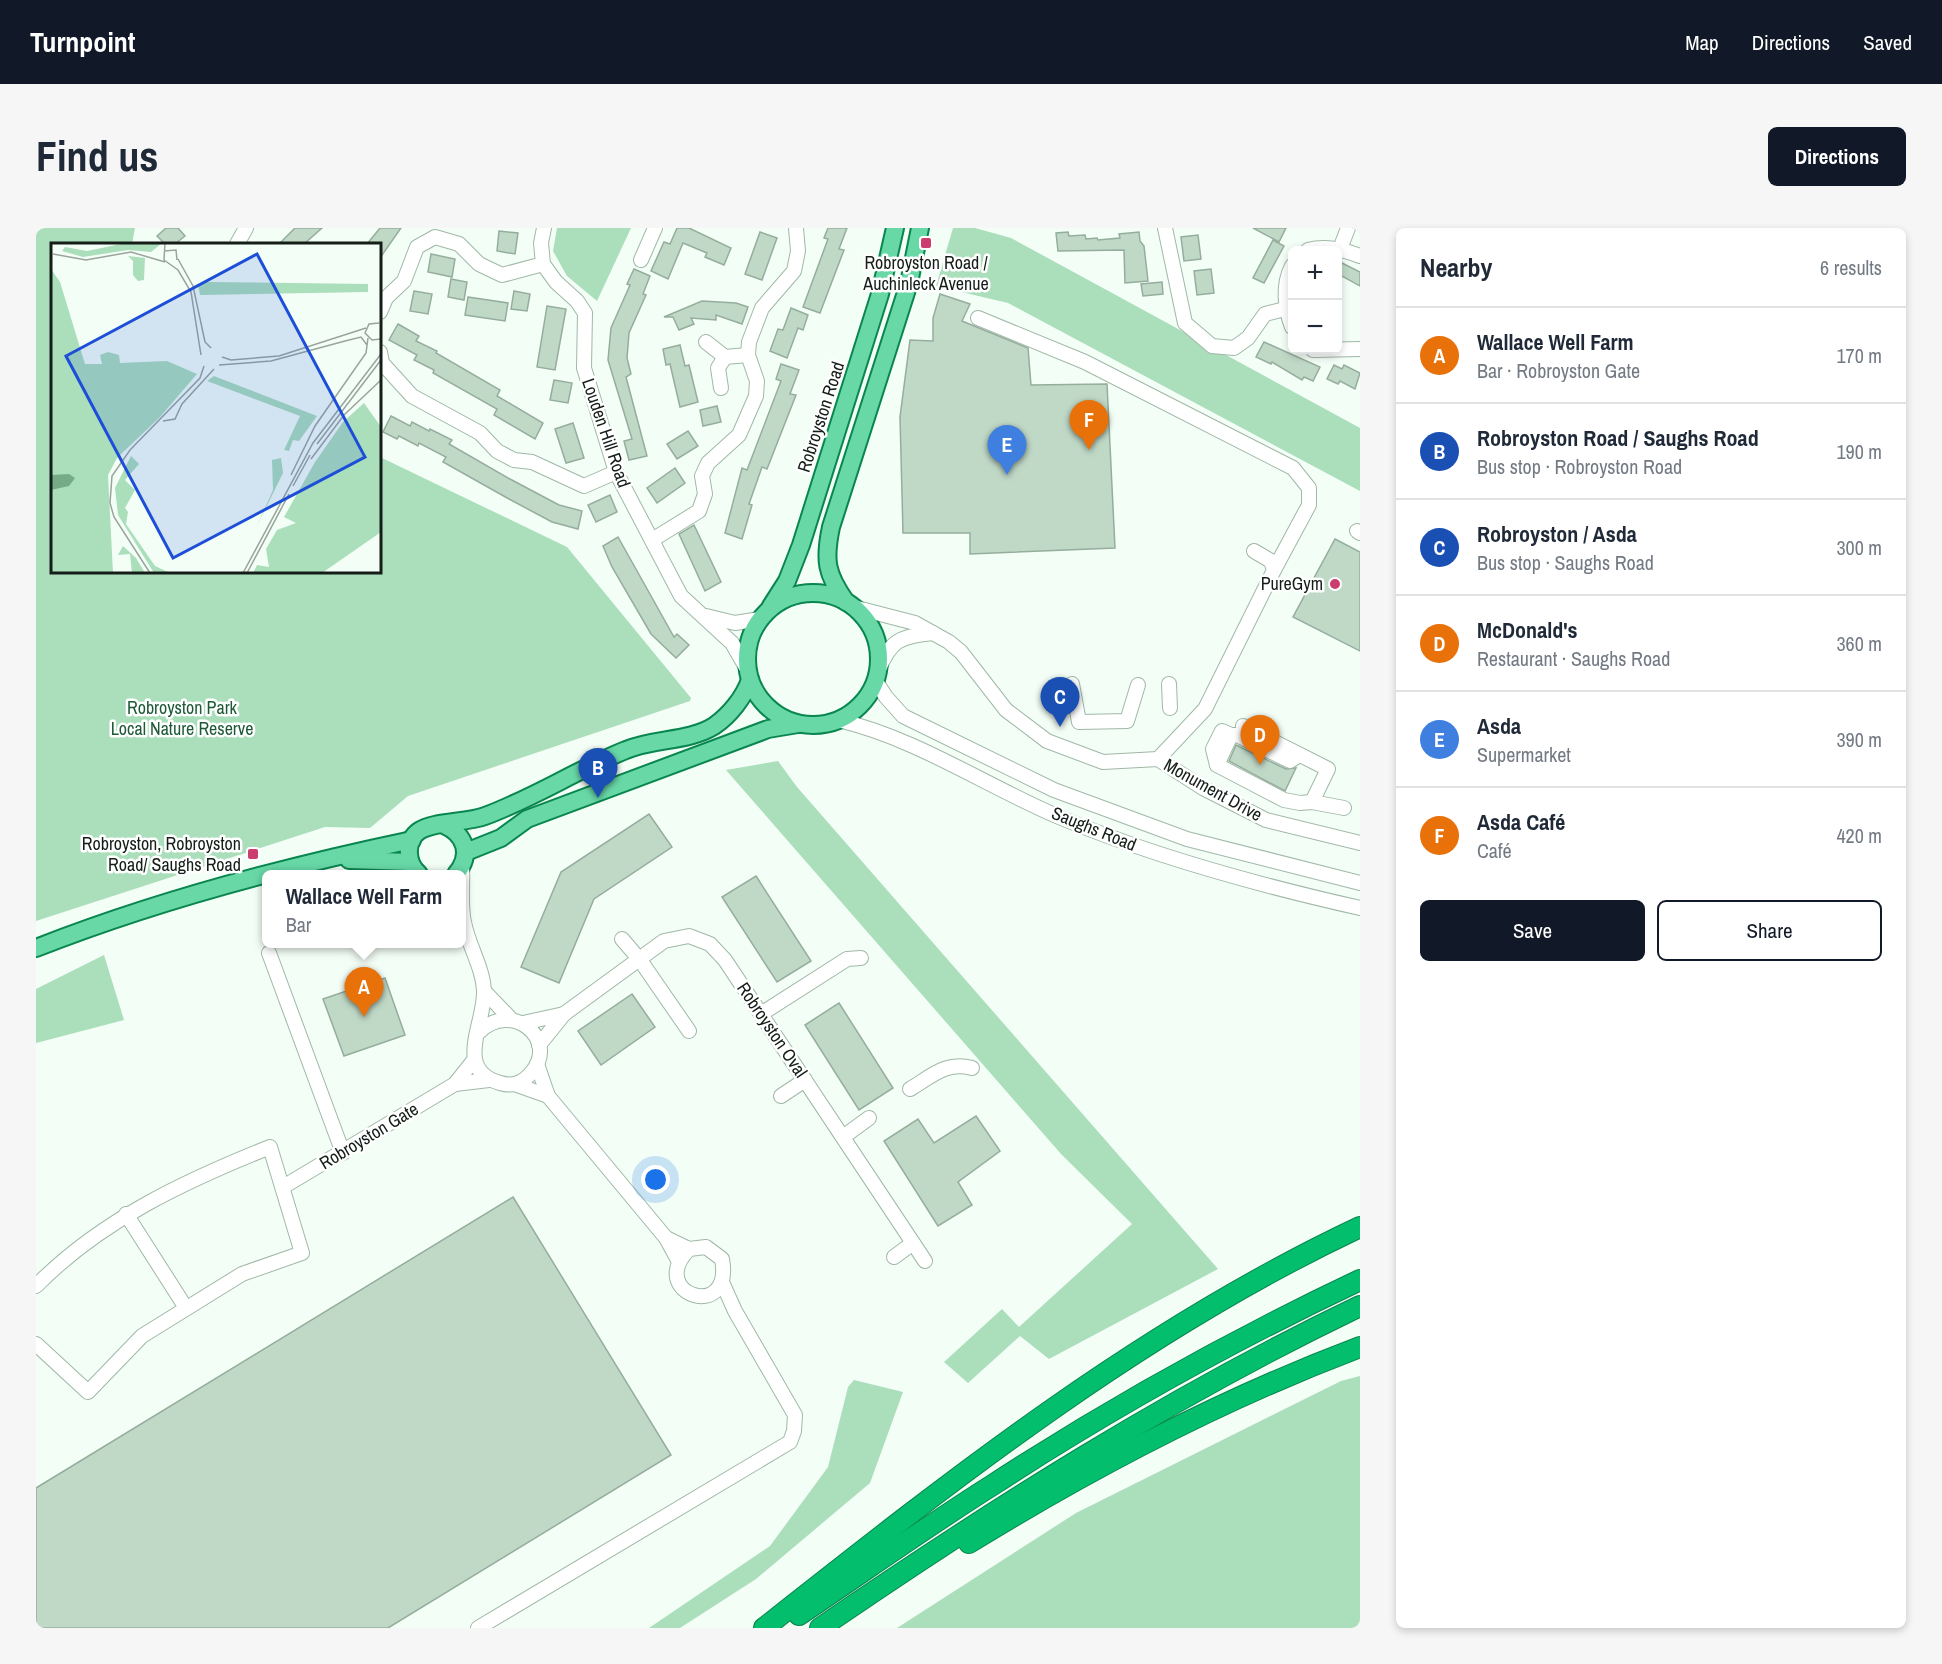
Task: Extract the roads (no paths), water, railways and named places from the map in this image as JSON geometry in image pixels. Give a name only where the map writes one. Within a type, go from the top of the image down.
[{"type":"highway","points":[[764,1628],[984,1457],[1104,1371],[1240,1288],[1360,1227]]},
{"type":"highway","points":[[779,1628],[993,1484],[1090,1426],[1268,1326],[1360,1280]]},
{"type":"highway","points":[[820,1628],[982,1519],[1118,1435],[1276,1348],[1360,1306]]},
{"type":"highway","points":[[827,1628],[1045,1497],[1136,1446],[1280,1378],[1360,1347]]},
{"type":"main road","name":"Robroyston Road","points":[[764,615],[787,581],[801,545],[880,294],[895,228]]},
{"type":"main road","points":[[444,825],[460,836],[462,864],[527,819],[779,725],[823,724],[838,720],[853,712],[865,699],[877,675],[877,644],[867,622],[849,605],[831,578],[826,550],[831,527],[909,283],[920,228]]},
{"type":"main road","points":[[276,870],[321,858],[412,840],[428,826],[483,817],[519,803],[628,749],[700,732],[715,725],[746,691],[750,638],[764,615],[793,596],[823,594],[849,605]]},
{"type":"main road","points":[[748,674],[760,699],[773,712],[801,724]]},
{"type":"main road","points":[[321,858],[414,868],[408,852],[412,840]]},
{"type":"main road","points":[[36,948],[112,918],[262,874]]},
{"type":"street","points":[[238,243],[246,228]]},
{"type":"street","points":[[381,310],[386,298],[404,281],[417,247],[435,237],[459,244],[479,264],[502,274],[543,264],[541,243],[544,228]]},
{"type":"street","points":[[641,260],[655,228]]},
{"type":"street","points":[[652,540],[699,511],[705,494],[702,476],[708,463],[739,435],[756,396],[757,381],[748,355],[755,324],[762,308],[794,271],[798,251],[796,228]]},
{"type":"street","points":[[1341,246],[1348,228]]},
{"type":"street","points":[[1161,229],[1185,323],[1212,346],[1234,348],[1248,338],[1265,314],[1285,309]]},
{"type":"street","points":[[1342,250],[1360,256]]},
{"type":"street","name":"Louden Hill Road","points":[[543,264],[556,282],[577,301],[585,313],[584,368],[616,472],[681,596],[695,612],[732,643],[748,674]]},
{"type":"street","points":[[1288,281],[1285,309],[1288,316]]},
{"type":"street","points":[[978,318],[1085,362],[1293,468],[1309,488],[1309,505],[1205,709],[1158,759]]},
{"type":"street","points":[[706,342],[725,357],[748,355]]},
{"type":"street","points":[[1342,349],[1360,349]]},
{"type":"street","points":[[721,388],[717,368],[725,357]]},
{"type":"street","points":[[381,361],[412,396],[480,433],[497,451],[514,460],[532,462],[584,486],[616,472]]},
{"type":"street","points":[[1254,551],[1271,561],[1274,570]]},
{"type":"street","name":"Monument Drive","points":[[849,605],[915,623],[961,652],[1006,710],[1047,741],[1103,762],[1158,759],[1203,788],[1266,820],[1360,843]]},
{"type":"street","points":[[695,612],[723,622],[735,623],[764,615]]},
{"type":"street","points":[[877,675],[884,655],[901,637],[933,633]]},
{"type":"street","name":"Saughs Road","points":[[877,675],[894,707],[909,719],[1054,790],[1187,839],[1360,883]]},
{"type":"street","points":[[1072,684],[1079,722],[1127,721],[1138,685]]},
{"type":"street","points":[[1169,684],[1170,708]]},
{"type":"street","name":"Saughs Road","points":[[838,720],[883,733],[1057,816],[1126,844],[1360,908]]},
{"type":"street","points":[[1243,726],[1328,769],[1312,802]]},
{"type":"street","points":[[1299,755],[1290,761],[1222,730],[1213,749],[1217,765],[1284,800],[1344,808]]},
{"type":"street","points":[[466,933],[484,991],[479,1032],[473,1048],[474,1060],[481,1074],[489,1080],[504,1085],[518,1085],[548,1096]]},
{"type":"street","name":"Robroyston Oval","points":[[564,1014],[664,941],[689,936],[710,944],[725,960],[925,1261]]},
{"type":"street","points":[[622,939],[640,960],[689,1031]]},
{"type":"street","points":[[269,953],[343,1153]]},
{"type":"street","points":[[761,1014],[847,959],[861,958]]},
{"type":"street","points":[[484,991],[517,1021],[533,1032],[539,1046],[537,1064],[548,1096],[666,1238],[678,1260]]},
{"type":"street","points":[[479,1032],[493,1021],[517,1021],[564,1014]]},
{"type":"street","points":[[539,1046],[564,1014]]},
{"type":"street","points":[[455,1084],[474,1060]]},
{"type":"street","points":[[518,1085],[537,1064]]},
{"type":"street","points":[[910,1089],[938,1072],[957,1064],[972,1068]]},
{"type":"street","points":[[455,1084],[489,1080]]},
{"type":"street","points":[[781,1096],[805,1080]]},
{"type":"street","name":"Robroyston Gate","points":[[283,1187],[455,1084]]},
{"type":"street","points":[[843,1137],[868,1118]]},
{"type":"street","points":[[36,1286],[60,1262],[126,1214],[204,1174],[270,1148],[302,1253],[243,1274],[142,1336],[88,1392],[36,1344]]},
{"type":"street","points":[[126,1214],[186,1308]]},
{"type":"street","points":[[666,1238],[689,1249],[706,1247],[722,1259],[726,1275],[718,1290],[706,1296],[694,1296],[678,1283],[675,1271],[678,1260],[689,1249]]},
{"type":"street","points":[[894,1257],[913,1243]]},
{"type":"street","points":[[478,1628],[790,1442],[794,1431],[795,1415],[735,1311],[722,1282]]},
{"type":"street","points":[[706,1296],[735,1311]]},
{"type":"place","name":"Robroyston Road / Auchinleck Avenue","points":[[926,243]]},
{"type":"place","name":"Asda Café","points":[[1089,450]]},
{"type":"place","name":"Asda","points":[[1007,475]]},
{"type":"place","name":"PureGym","points":[[1335,584]]},
{"type":"place","name":"Robroyston / Asda","points":[[1060,727]]},
{"type":"place","name":"McDonald's","points":[[1260,765]]},
{"type":"place","name":"Robroyston Road / Saughs Road","points":[[598,798]]},
{"type":"place","name":"Robroyston, Robroyston Road/ Saughs Road","points":[[253,854]]},
{"type":"place","name":"Wallace Well Farm","points":[[364,1017]]},
{"type":"park label","name":"Robroyston Park Local Nature Reserve","points":[[182,718]]}]
